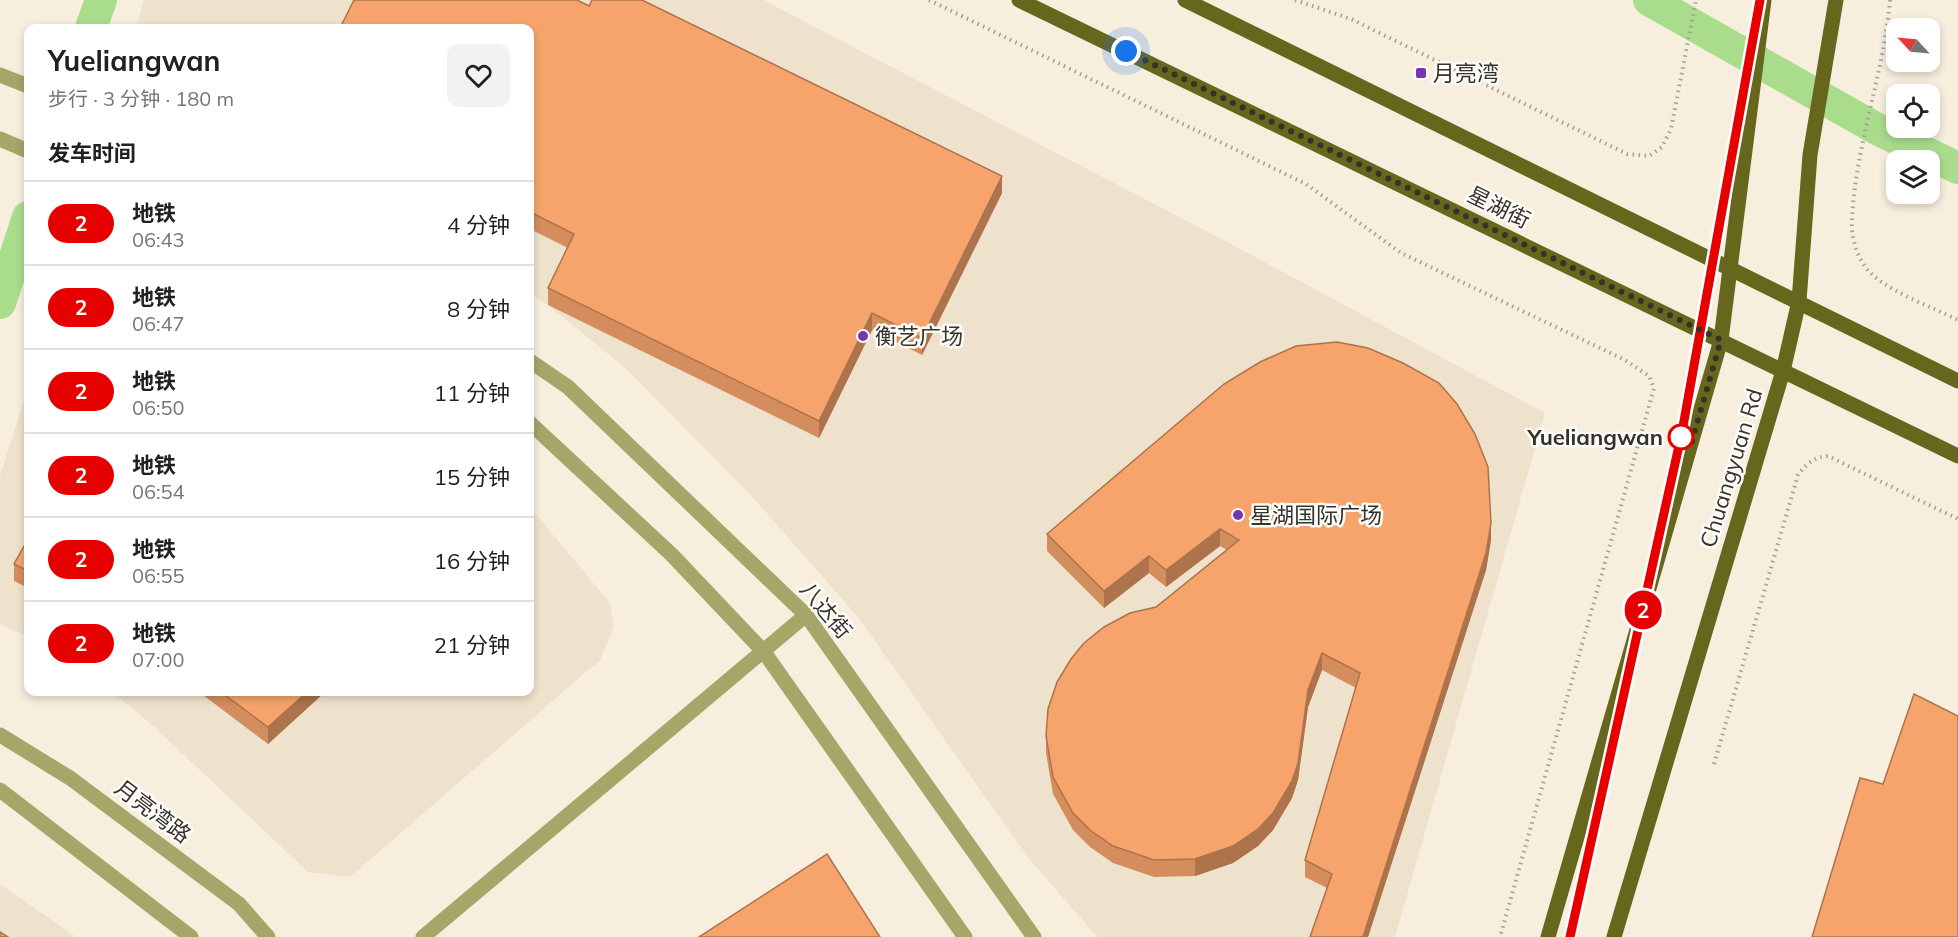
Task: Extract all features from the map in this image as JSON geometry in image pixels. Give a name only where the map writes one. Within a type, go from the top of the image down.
[{"type":"main road","name":"星湖街","points":[[1019,0],[1958,456]]},
{"type":"main road","points":[[1185,0],[1958,381]]},
{"type":"main road","name":"Chuangyuan Rd","points":[[1548,937],[1721,340],[1764,0]]},
{"type":"main road","name":"Chuangyuan Rd","points":[[1614,937],[1784,370],[1799,301],[1809,155],[1836,0]]},
{"type":"street","points":[[0,75],[24,84]]},
{"type":"street","points":[[3,140],[24,149]]},
{"type":"street","name":"八达街","points":[[534,365],[568,387],[806,615],[1034,937]]},
{"type":"street","points":[[534,427],[672,555],[764,652],[965,937]]},
{"type":"street","points":[[423,937],[806,615]]},
{"type":"street","name":"月亮湾路","points":[[0,735],[70,778],[239,904],[268,937]]},
{"type":"street","points":[[0,790],[191,937]]},
{"type":"path","points":[[929,0],[1306,184],[1401,253],[1625,360],[1649,376],[1654,388],[1500,937]]},
{"type":"path","points":[[1295,0],[1351,19],[1627,154],[1649,156],[1662,147],[1671,129],[1696,0]]},
{"type":"path","points":[[1890,0],[1853,212],[1852,223],[1856,248],[1865,267],[1883,282],[1958,320]]},
{"type":"path","points":[[1714,764],[1798,475],[1804,467],[1816,457],[1828,456],[1958,519]]},
{"type":"shaded area","points":[[144,0],[763,0],[1231,244],[1545,413],[1395,937],[1097,937],[1027,856],[858,617],[749,493],[624,367],[534,296],[534,24],[137,24]]},
{"type":"shaded area","points":[[24,401],[24,635],[0,624],[0,476]]},
{"type":"shaded area","points":[[534,512],[610,603],[614,627],[600,660],[350,877],[308,872],[150,723],[117,696],[534,696]]},
{"type":"shaded area","points":[[0,884],[76,937],[0,937]]},
{"type":"building","points":[[354,0],[577,0],[589,6],[592,0],[642,0],[1002,176],[922,338],[872,313],[819,421],[548,288],[574,234],[534,214],[534,24],[342,24]]},
{"type":"building","points":[[1337,342],[1368,348],[1403,363],[1439,383],[1457,404],[1475,434],[1488,467],[1491,523],[1486,553],[1363,937],[1310,937],[1332,874],[1305,860],[1360,673],[1322,653],[1308,690],[1298,763],[1292,781],[1273,813],[1258,829],[1233,846],[1195,859],[1154,860],[1113,846],[1090,830],[1073,813],[1053,777],[1046,736],[1048,709],[1057,682],[1084,643],[1104,627],[1130,613],[1156,607],[1239,540],[1220,529],[1166,570],[1149,556],[1104,591],[1047,534],[1224,384],[1260,362],[1296,346]]},
{"type":"building","points":[[24,546],[24,569],[14,564]]},
{"type":"building","points":[[1914,694],[1958,716],[1958,937],[1812,937],[1860,778],[1883,784]]},
{"type":"building","points":[[226,696],[303,696],[268,727]]},
{"type":"building","points":[[827,854],[880,937],[699,937]]},
{"type":"waterway","points":[[92,24],[101,0]]},
{"type":"waterway","points":[[1649,0],[1877,129],[1958,168]]},
{"type":"waterway","points":[[0,303],[24,229]]},
{"type":"metro line","name":"2","points":[[1570,937],[1682,432],[1760,0]]},
{"type":"place","name":"月亮湾","points":[[1421,73]]},
{"type":"place","name":"衡艺广场","points":[[863,336]]},
{"type":"place","name":"Yueliangwan","points":[[1681,437]]},
{"type":"place","name":"星湖国际广场","points":[[1238,515]]},
{"type":"route","points":[[1126,51],[1721,340],[1690,448],[1681,437]]}]
